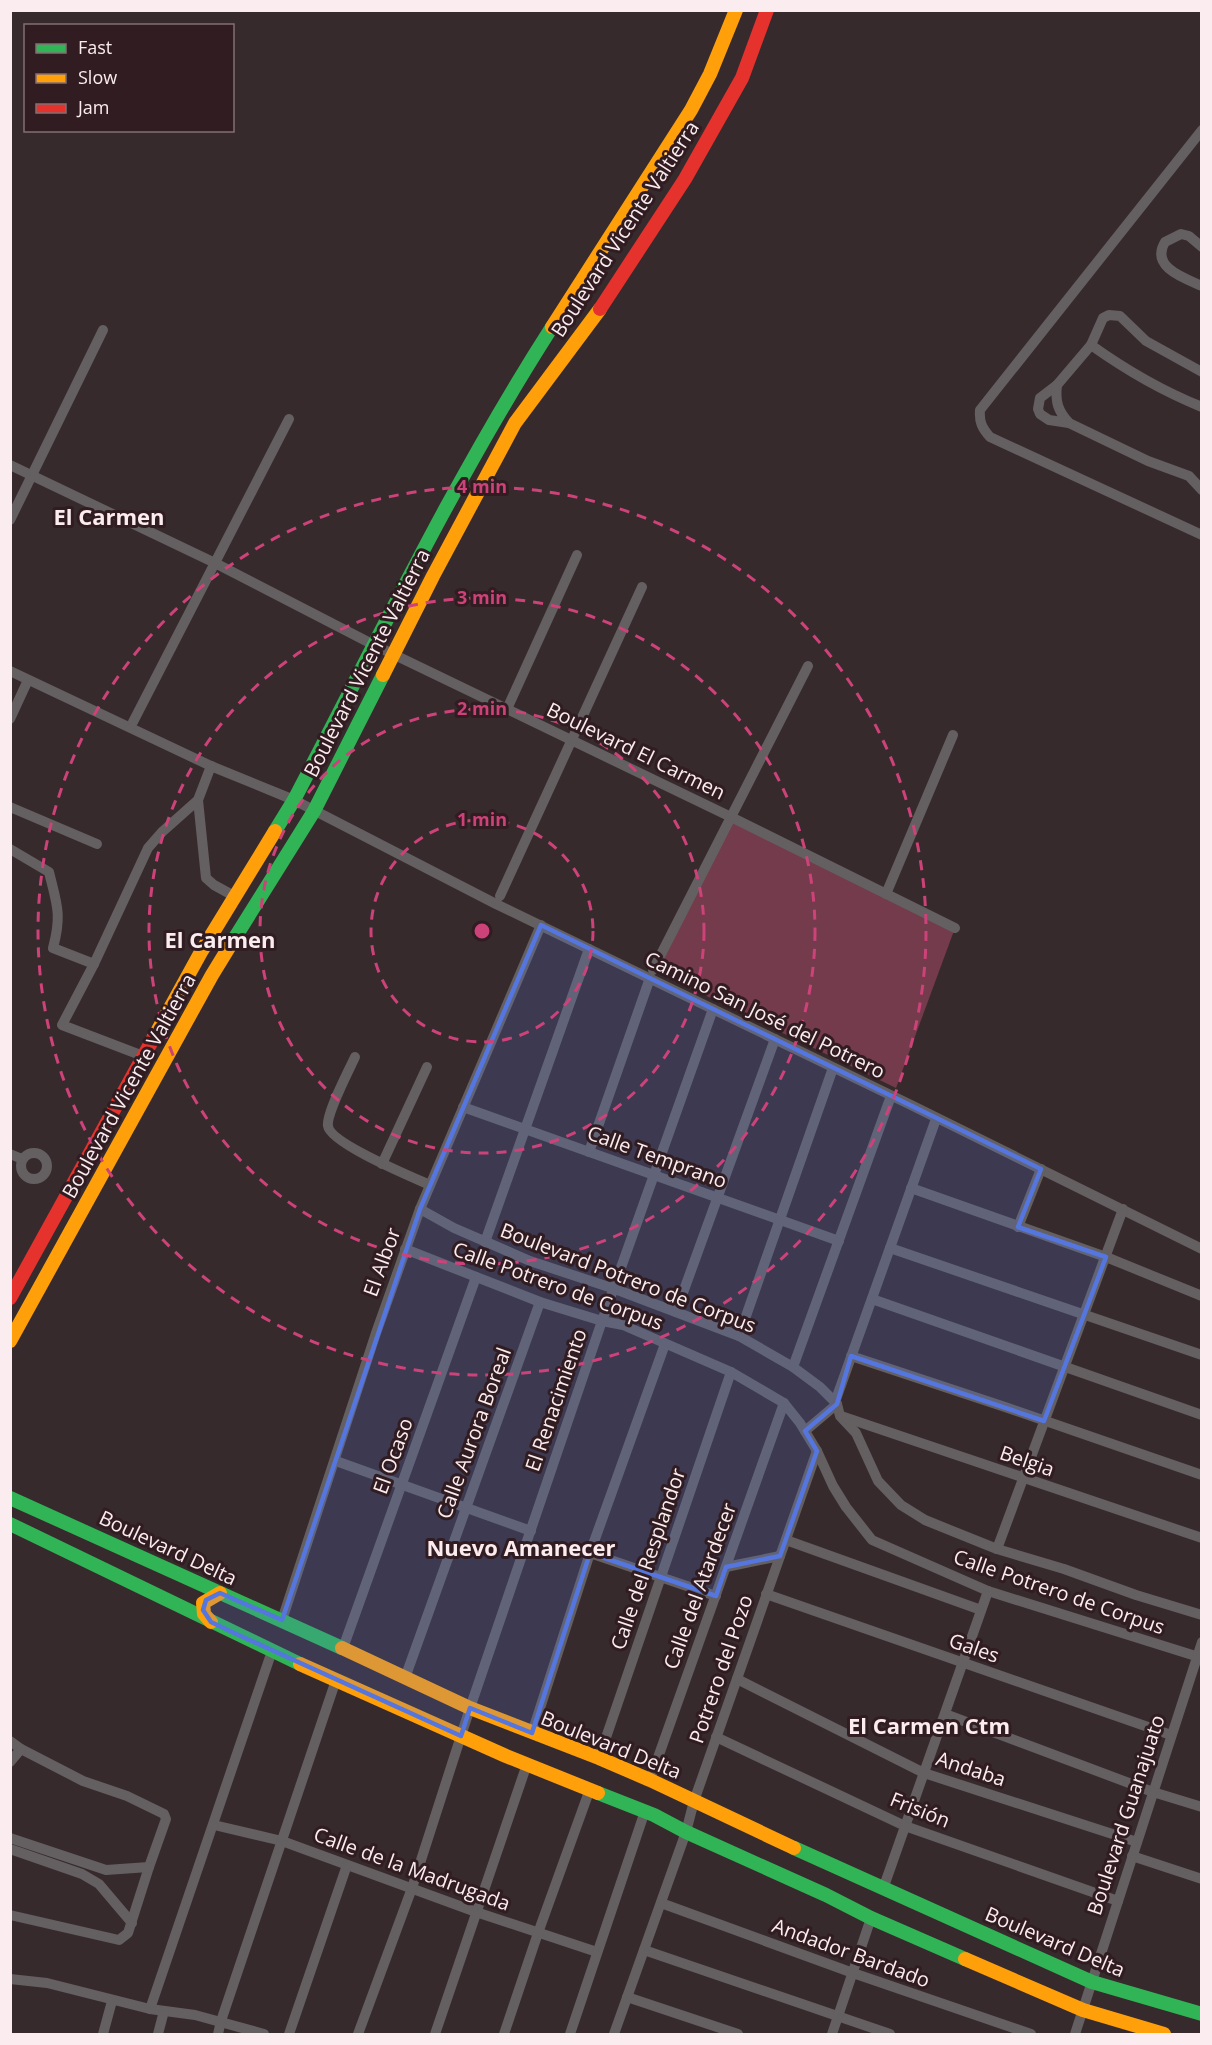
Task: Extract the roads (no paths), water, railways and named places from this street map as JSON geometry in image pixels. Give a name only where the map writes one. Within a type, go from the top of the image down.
[{"type":"main road","name":"Boulevard Vicente Valtierra","points":[[10,1298],[234,896],[294,800],[437,521],[501,407],[691,110],[710,74],[735,10]]},
{"type":"main road","name":"Boulevard Vicente Valtierra","points":[[10,1341],[212,975],[314,811],[392,654],[515,423],[610,294],[685,179],[742,78],[767,10]]},
{"type":"main road","name":"Boulevard Delta","points":[[10,1498],[282,1620],[470,1708],[650,1780],[883,1889],[1092,1982],[1202,2014]]},
{"type":"main road","points":[[10,1524],[272,1651],[461,1736],[645,1811],[871,1918],[1083,2010],[1164,2034]]},
{"type":"main road","points":[[124,1580],[141,1580],[147,1576],[149,1568],[145,1558]]},
{"type":"main road","points":[[211,1622],[204,1614],[202,1603],[220,1593]]},
{"type":"street","points":[[1202,130],[980,410],[979,417],[990,437],[1202,535]]},
{"type":"street","points":[[1202,247],[1189,236],[1181,234],[1165,242],[1161,254],[1162,261],[1174,272],[1202,286]]},
{"type":"street","points":[[1202,372],[1146,340],[1120,316],[1109,315],[1103,318],[1091,345],[1057,385],[1040,398],[1038,409],[1043,417],[1069,423],[1148,461],[1189,476],[1202,478]]},
{"type":"street","points":[[10,520],[103,330]]},
{"type":"street","points":[[1091,345],[1159,388],[1202,407]]},
{"type":"street","points":[[1057,385],[1058,409],[1069,423]]},
{"type":"street","points":[[133,722],[289,419]]},
{"type":"street","name":"Boulevard El Carmen","points":[[10,465],[215,562],[392,654],[955,927]]},
{"type":"street","points":[[1189,476],[1202,490]]},
{"type":"street","points":[[507,709],[577,555]]},
{"type":"street","points":[[500,896],[642,587]]},
{"type":"street","points":[[589,1152],[651,974],[808,666]]},
{"type":"street","name":"Camino San José del Potrero","points":[[10,671],[211,766],[294,800],[541,926],[589,949],[651,974],[713,1009],[1202,1249]]},
{"type":"street","points":[[10,719],[28,680]]},
{"type":"street","points":[[886,894],[953,735]]},
{"type":"street","points":[[211,766],[198,800],[206,878],[234,896]]},
{"type":"street","points":[[143,1056],[62,1024],[94,964],[148,848],[162,832],[198,800]]},
{"type":"street","points":[[10,807],[97,844]]},
{"type":"street","points":[[10,849],[49,872],[58,908],[59,926],[53,948],[94,964]]},
{"type":"street","name":"El Albor","points":[[282,1620],[405,1249],[541,926]]},
{"type":"street","points":[[485,1242],[589,949]]},
{"type":"street","name":"El Renacimiento","points":[[358,2034],[412,1888],[470,1708],[604,1317],[713,1009]]},
{"type":"street","points":[[676,1312],[775,1039]]},
{"type":"street","points":[[355,1057],[328,1118],[329,1130],[335,1138],[382,1164],[430,1185]]},
{"type":"street","points":[[382,1164],[427,1067]]},
{"type":"street","points":[[739,1336],[833,1068]]},
{"type":"street","points":[[793,1367],[891,1096]]},
{"type":"street","name":"Calle Temprano","points":[[463,1107],[839,1241]]},
{"type":"street","points":[[805,1431],[836,1403],[936,1119]]},
{"type":"street","points":[[10,1154],[22,1159]]},
{"type":"street","points":[[1018,1227],[1041,1169]]},
{"type":"street","points":[[911,1188],[1106,1257],[1202,1296]]},
{"type":"street","name":"Boulevard Potrero de Corpus","points":[[420,1209],[485,1242],[614,1292],[739,1336],[793,1367],[820,1387],[836,1403]]},
{"type":"street","points":[[997,1549],[1123,1209]]},
{"type":"street","points":[[890,1248],[1202,1355]]},
{"type":"street","name":"Calle Potrero de Corpus","points":[[405,1249],[540,1302],[604,1317],[730,1372],[784,1403],[817,1451],[846,1508],[872,1540],[988,1591],[1200,1651]]},
{"type":"street","name":"El Ocaso","points":[[343,1648],[476,1277]]},
{"type":"street","points":[[872,1299],[1202,1415]]},
{"type":"street","name":"Calle Aurora Boreal","points":[[405,1678],[540,1302]]},
{"type":"street","points":[[532,1733],[590,1553],[665,1344]]},
{"type":"street","points":[[851,1356],[1202,1475]]},
{"type":"street","name":"Calle del Resplandor","points":[[599,1758],[730,1372]]},
{"type":"street","name":"Calle del Atardecer","points":[[650,1780],[784,1403]]},
{"type":"street","points":[[836,1403],[840,1416],[856,1433],[878,1481],[888,1494],[925,1520],[997,1549],[1202,1615]]},
{"type":"street","name":"Belgia","points":[[840,1416],[1202,1538]]},
{"type":"street","name":"Potrero del Pozo","points":[[614,2034],[686,1832],[693,1801],[817,1451]]},
{"type":"street","points":[[336,1461],[531,1531]]},
{"type":"street","points":[[786,1540],[981,1610]]},
{"type":"street","points":[[590,1553],[716,1596]]},
{"type":"street","points":[[726,1567],[780,1556]]},
{"type":"street","points":[[883,1889],[988,1591]]},
{"type":"street","name":"Gales","points":[[766,1594],[1171,1735]]},
{"type":"street","points":[[150,2009],[272,1651]]},
{"type":"street","name":"Boulevard Guanajuato","points":[[1075,2034],[1200,1651]]},
{"type":"street","name":"Andaba","points":[[737,1679],[924,1773],[1137,1842]]},
{"type":"street","points":[[218,2034],[336,1680]]},
{"type":"street","points":[[945,1714],[1153,1792],[1202,1807]]},
{"type":"street","name":"Frisión","points":[[716,1737],[905,1826],[1118,1901]]},
{"type":"street","points":[[10,1741],[83,1781],[127,1796],[164,1814],[166,1819],[132,1923],[124,1938],[119,1940],[10,1915]]},
{"type":"street","points":[[10,1762],[21,1749]]},
{"type":"street","points":[[435,2034],[527,1764]]},
{"type":"street","points":[[504,2034],[537,1933],[590,1789]]},
{"type":"street","points":[[570,2034],[645,1811]]},
{"type":"street","name":"Calle de la Madrugada","points":[[214,1825],[282,1842],[476,1912],[597,1952]]},
{"type":"street","points":[[10,1838],[106,1870],[149,1867]]},
{"type":"street","points":[[10,1849],[82,1874],[99,1884],[132,1923]]},
{"type":"street","points":[[1132,1856],[1202,1879]]},
{"type":"street","points":[[289,2034],[347,1865]]},
{"type":"street","points":[[99,1884],[106,1870]]},
{"type":"street","name":"Andador Bardado","points":[[661,1903],[853,1973],[1031,2034]]},
{"type":"street","points":[[832,2034],[871,1918]]},
{"type":"street","points":[[644,1950],[890,2034]]},
{"type":"street","points":[[10,1979],[46,1983],[112,2001],[195,2015],[264,2034]]},
{"type":"street","points":[[627,1996],[738,2034]]},
{"type":"street","points":[[103,2034],[112,2001]]},
{"type":"street","points":[[158,2034],[164,2011]]},
{"type":"district","name":"El Carmen","points":[[109,517]]},
{"type":"district","name":"El Carmen","points":[[220,940]]},
{"type":"district","name":"Nuevo Amanecer","points":[[521,1548]]},
{"type":"district","name":"El Carmen Ctm","points":[[929,1726]]}]
